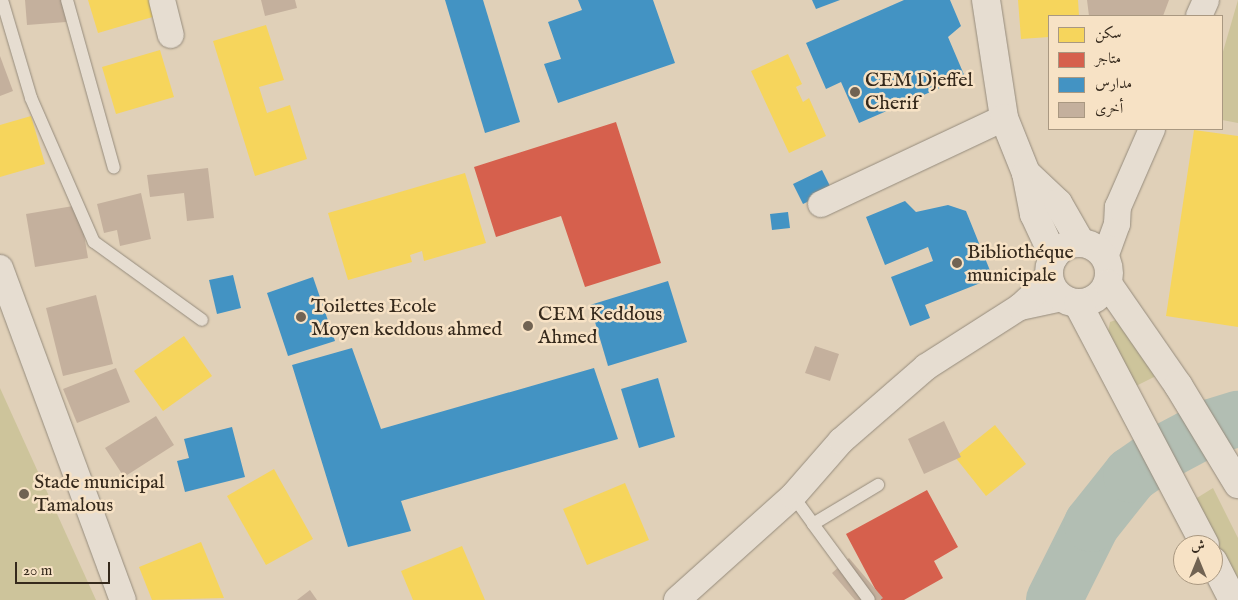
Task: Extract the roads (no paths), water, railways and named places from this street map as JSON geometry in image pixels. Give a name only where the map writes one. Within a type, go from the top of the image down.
[{"type":"street","points":[[162,0],[171,34]]},
{"type":"street","points":[[986,0],[1004,118],[1026,174],[1034,214],[1061,285],[1130,404],[1199,534]]},
{"type":"street","points":[[1199,15],[1206,0]]},
{"type":"street","points":[[821,204],[1004,118]]},
{"type":"street","points":[[1061,285],[1065,246],[1092,248],[1117,224],[1118,207],[1152,130]]},
{"type":"street","points":[[1026,174],[1058,203],[1092,248],[1109,265],[1108,284],[1096,299],[1061,285]]},
{"type":"street","points":[[0,268],[123,600]]},
{"type":"street","points":[[1108,284],[1178,385],[1238,484]]},
{"type":"street","points":[[677,600],[793,496],[841,441],[926,367],[1020,307],[1061,285]]},
{"type":"street","points":[[1223,580],[1233,600]]},
{"type":"lane","points":[[2,0],[31,98],[94,242],[202,320]]},
{"type":"lane","points":[[68,0],[114,168]]},
{"type":"lane","points":[[813,524],[878,485]]},
{"type":"lane","points":[[793,496],[869,600]]},
{"type":"waterway","points":[[1054,600],[1092,524],[1131,475],[1164,452],[1211,427],[1238,419]]},
{"type":"place","name":"CEM Djeffel Cherif","points":[[855,92]]},
{"type":"place","name":"Bibliothéque municipale","points":[[957,263]]},
{"type":"place","name":"Toilettes Ecole Moyen keddous ahmed","points":[[301,317]]},
{"type":"place","name":"CEM Keddous Ahmed","points":[[528,326]]},
{"type":"place","name":"Stade municipal Tamalous","points":[[24,494]]}]
